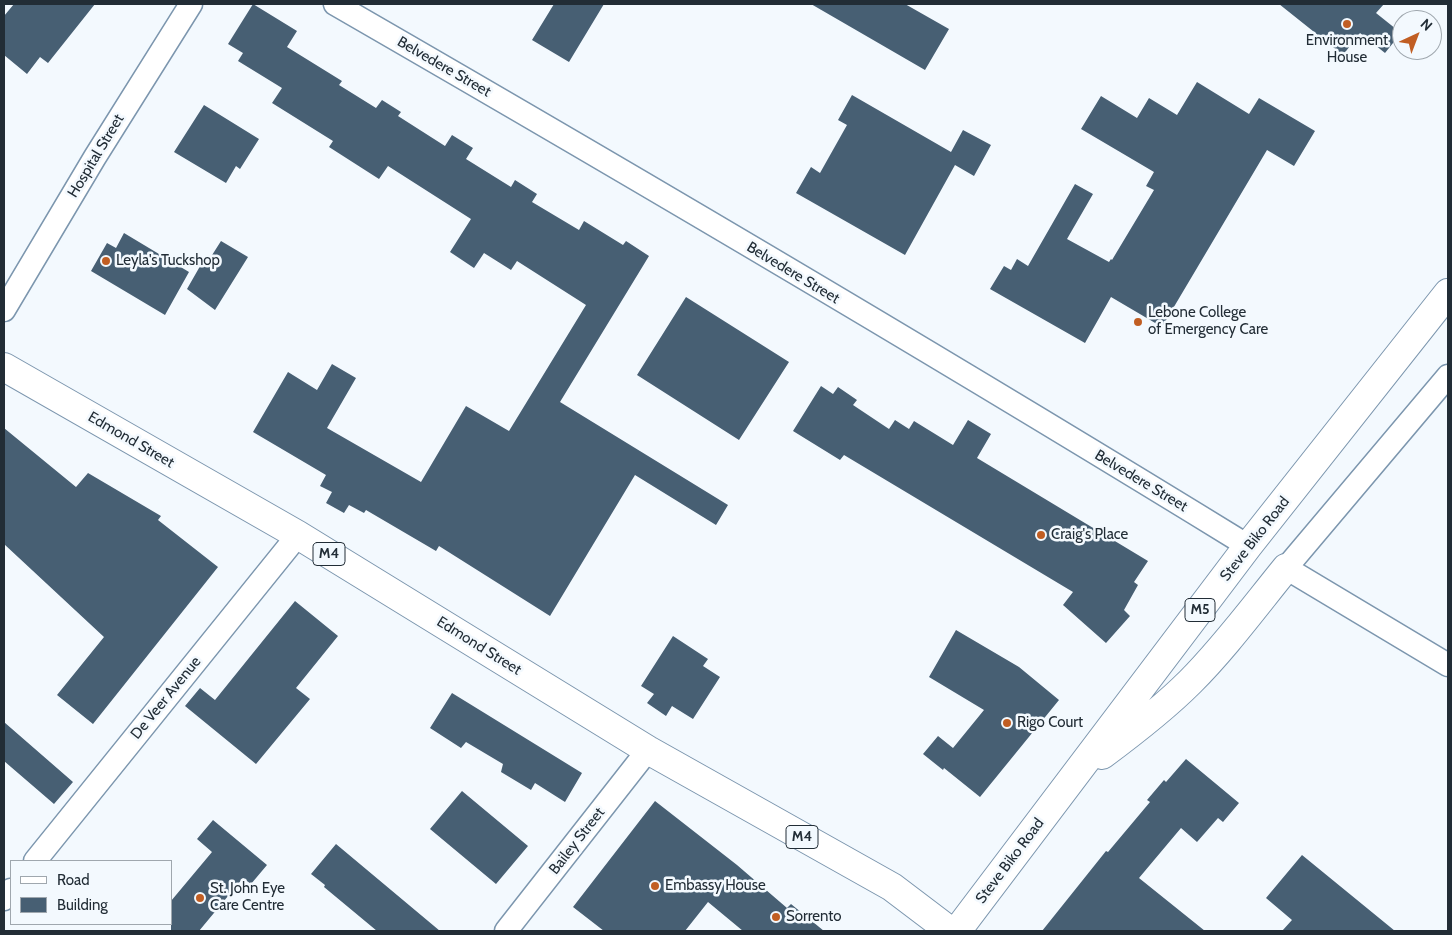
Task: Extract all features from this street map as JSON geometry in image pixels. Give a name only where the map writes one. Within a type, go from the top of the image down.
[{"type":"main road","name":"Steve Biko Road","points":[[957,931],[1248,546],[1448,293]]},
{"type":"main road","name":"Edmond Street","points":[[4,367],[298,535],[648,750],[892,888],[950,931]]},
{"type":"main road","points":[[1075,776],[1149,720],[1190,682],[1286,568]]},
{"type":"street","name":"Hospital Street","points":[[4,310],[95,157],[191,4]]},
{"type":"street","name":"Belvedere Street","points":[[335,4],[604,160],[1101,456],[1248,546]]},
{"type":"street","points":[[1448,376],[1286,568],[1448,665]]},
{"type":"street","name":"De Veer Avenue","points":[[36,860],[298,535]]},
{"type":"street","name":"Bailey Street","points":[[506,931],[648,750]]},
{"type":"building","points":[[14,4],[95,4],[48,63],[40,57],[27,74],[4,55],[4,16]]},
{"type":"building","points":[[253,4],[297,31],[287,47],[342,81],[339,85],[376,108],[382,100],[401,112],[398,116],[445,146],[452,135],[473,148],[466,159],[511,187],[515,180],[537,194],[532,202],[579,230],[584,221],[623,245],[626,241],[649,256],[560,402],[728,505],[716,525],[635,475],[550,616],[439,546],[436,551],[366,510],[364,513],[349,505],[344,513],[326,503],[332,492],[320,486],[326,475],[253,432],[288,372],[317,390],[332,364],[356,378],[327,428],[421,482],[466,406],[509,431],[586,305],[517,261],[511,270],[484,253],[474,268],[450,252],[471,219],[388,166],[379,179],[329,147],[333,141],[272,103],[282,88],[238,61],[243,53],[228,44]]},
{"type":"building","points":[[554,4],[604,4],[569,62],[532,40]]},
{"type":"building","points":[[811,4],[905,4],[949,29],[925,70]]},
{"type":"building","name":"Environment House","points":[[1279,4],[1384,4],[1376,13],[1392,26],[1392,44],[1385,53],[1360,33],[1343,55]]},
{"type":"building","points":[[1197,82],[1249,114],[1259,98],[1315,131],[1294,166],[1267,150],[1162,327],[1111,297],[1085,343],[990,289],[1004,266],[1011,270],[1017,259],[1028,266],[1075,184],[1093,194],[1067,239],[1109,262],[1112,260],[1154,190],[1146,186],[1154,172],[1081,129],[1101,96],[1137,118],[1149,98],[1177,115]]},
{"type":"building","points":[[852,95],[951,152],[963,130],[991,145],[974,176],[955,165],[905,255],[796,193],[811,167],[820,173],[847,125],[838,120]]},
{"type":"building","points":[[204,105],[259,139],[240,169],[236,166],[226,183],[174,152]]},
{"type":"building","points":[[124,233],[189,272],[165,315],[91,271],[107,243],[116,248]]},
{"type":"building","points":[[221,241],[248,257],[215,310],[187,289],[203,261],[207,263]]},
{"type":"building","points":[[686,297],[789,362],[739,440],[637,375]]},
{"type":"building","name":"Craig's Place","points":[[821,386],[833,394],[838,387],[857,400],[853,405],[889,429],[895,420],[909,429],[914,421],[953,445],[968,420],[991,434],[977,458],[1148,561],[1134,582],[1138,585],[1124,610],[1130,616],[1106,643],[1063,605],[1073,592],[844,455],[840,460],[793,431]]},
{"type":"building","points":[[4,428],[76,487],[88,473],[161,516],[158,520],[218,567],[93,724],[57,695],[104,637],[4,544]]},
{"type":"building","points":[[295,601],[338,636],[296,688],[310,699],[256,764],[185,706],[200,688],[215,700]]},
{"type":"building","name":"Rigo Court","points":[[956,630],[1019,667],[1059,700],[980,797],[923,754],[938,736],[953,748],[984,710],[929,677]]},
{"type":"building","points":[[673,636],[708,659],[703,666],[720,677],[693,719],[672,706],[666,716],[647,703],[654,694],[641,686]]},
{"type":"building","points":[[452,693],[582,773],[565,802],[535,783],[531,790],[501,772],[503,764],[466,742],[461,748],[430,728]]},
{"type":"building","points":[[4,722],[73,782],[54,804],[4,761]]},
{"type":"building","points":[[1186,759],[1239,803],[1223,822],[1218,818],[1197,842],[1181,828],[1139,878],[1205,931],[1042,931],[1106,851],[1108,852],[1150,802],[1147,800]]},
{"type":"building","points":[[462,791],[528,846],[496,884],[430,829]]},
{"type":"building","name":"Embassy House","points":[[655,801],[737,865],[787,908],[791,904],[824,931],[743,931],[708,902],[685,931],[604,931],[573,907]]},
{"type":"building","points":[[213,820],[267,865],[251,884],[243,878],[199,931],[171,931],[172,900],[212,852],[197,839]]},
{"type":"building","points":[[336,844],[440,931],[377,931],[324,887],[325,885],[311,874]]},
{"type":"building","points":[[1302,855],[1395,931],[1282,931],[1292,920],[1266,898]]},
{"type":"place","name":"Environment House","points":[[1347,24]]},
{"type":"place","name":"Leyla's Tuckshop","points":[[106,261]]},
{"type":"place","name":"Lebone College of Emergency Care","points":[[1138,322]]},
{"type":"place","name":"Craig's Place","points":[[1041,535]]},
{"type":"place","name":"Rigo Court","points":[[1007,723]]},
{"type":"place","name":"Embassy House","points":[[655,886]]},
{"type":"place","name":"St. John Eye Care Centre","points":[[200,898]]},
{"type":"place","name":"Sorrento","points":[[776,917]]}]
